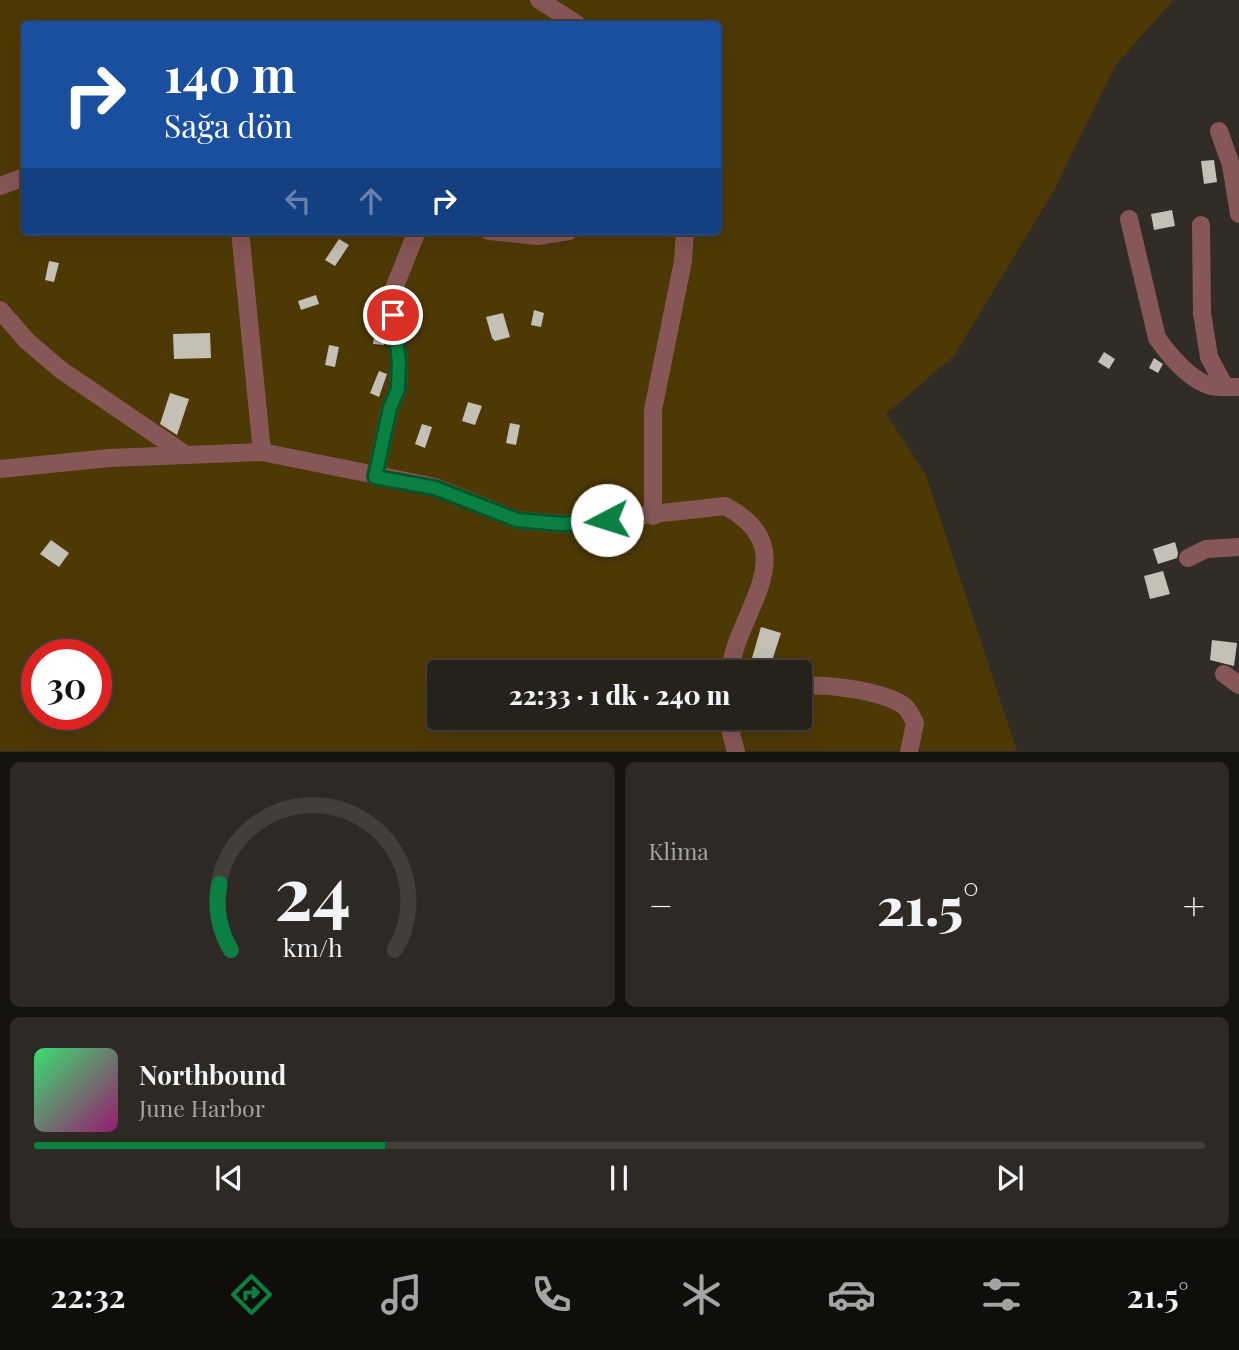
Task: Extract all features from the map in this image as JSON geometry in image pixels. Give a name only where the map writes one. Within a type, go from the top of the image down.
[{"type":"street","points":[[539,0],[572,21]]},
{"type":"street","points":[[1219,131],[1231,165],[1239,214]]},
{"type":"street","points":[[0,186],[21,178]]},
{"type":"street","points":[[1129,219],[1157,338],[1167,352],[1198,380],[1212,386],[1232,387]]},
{"type":"street","points":[[1200,225],[1202,313],[1209,357],[1232,387]]},
{"type":"street","points":[[240,235],[262,452]]},
{"type":"street","points":[[375,477],[390,408],[398,389],[399,361],[391,296],[415,235]]},
{"type":"street","points":[[653,516],[653,410],[683,261],[685,235]]},
{"type":"street","points":[[0,310],[27,341],[61,370],[186,455]]},
{"type":"street","points":[[0,469],[109,458],[262,452],[435,488],[517,520],[562,524],[725,506],[744,516],[763,543],[764,576],[734,660]]},
{"type":"street","points":[[1188,558],[1206,549],[1239,547]]},
{"type":"street","points":[[1224,674],[1239,685]]},
{"type":"street","points":[[812,685],[865,691],[904,705],[915,723],[909,751]]},
{"type":"street","points":[[730,730],[736,751]]},
{"type":"shaded area","points":[[0,0],[1173,0],[1115,66],[1053,192],[954,356],[886,414],[926,475],[1017,751],[0,751]]},
{"type":"building","points":[[1214,160],[1217,182],[1204,184],[1201,161]]},
{"type":"building","points":[[1172,210],[1175,226],[1154,230],[1151,214]]},
{"type":"building","points":[[339,239],[349,245],[335,266],[325,260]]},
{"type":"building","points":[[49,261],[59,263],[54,282],[45,280]]},
{"type":"building","points":[[316,295],[319,304],[301,310],[298,301]]},
{"type":"building","points":[[534,310],[544,313],[541,327],[531,325]]},
{"type":"building","points":[[503,313],[510,337],[495,341],[486,317]]},
{"type":"building","points":[[376,323],[383,324],[384,345],[373,344]]},
{"type":"building","points":[[210,333],[211,358],[174,359],[173,334]]},
{"type":"building","points":[[329,345],[339,347],[335,367],[325,365]]},
{"type":"building","points":[[1104,352],[1115,359],[1109,369],[1098,362]]},
{"type":"building","points":[[1154,358],[1163,364],[1158,373],[1149,368]]},
{"type":"building","points":[[379,371],[387,374],[379,397],[370,393]]},
{"type":"building","points":[[170,393],[189,399],[177,435],[160,424]]},
{"type":"building","points":[[468,402],[482,406],[475,425],[462,421]]},
{"type":"building","points":[[510,423],[520,425],[516,445],[506,443]]},
{"type":"building","points":[[422,424],[432,427],[425,448],[415,444]]},
{"type":"building","points":[[51,540],[69,553],[59,567],[40,554]]},
{"type":"building","points":[[1175,542],[1177,558],[1158,564],[1153,549]]},
{"type":"building","points":[[1163,571],[1170,594],[1150,599],[1144,576]]},
{"type":"building","points":[[761,627],[781,633],[772,660],[752,658]]},
{"type":"building","points":[[1212,640],[1237,643],[1234,666],[1210,660]]},
{"type":"route","points":[[393,315],[399,361],[398,389],[390,408],[375,477],[435,488],[517,520],[562,524],[607,520]]}]
